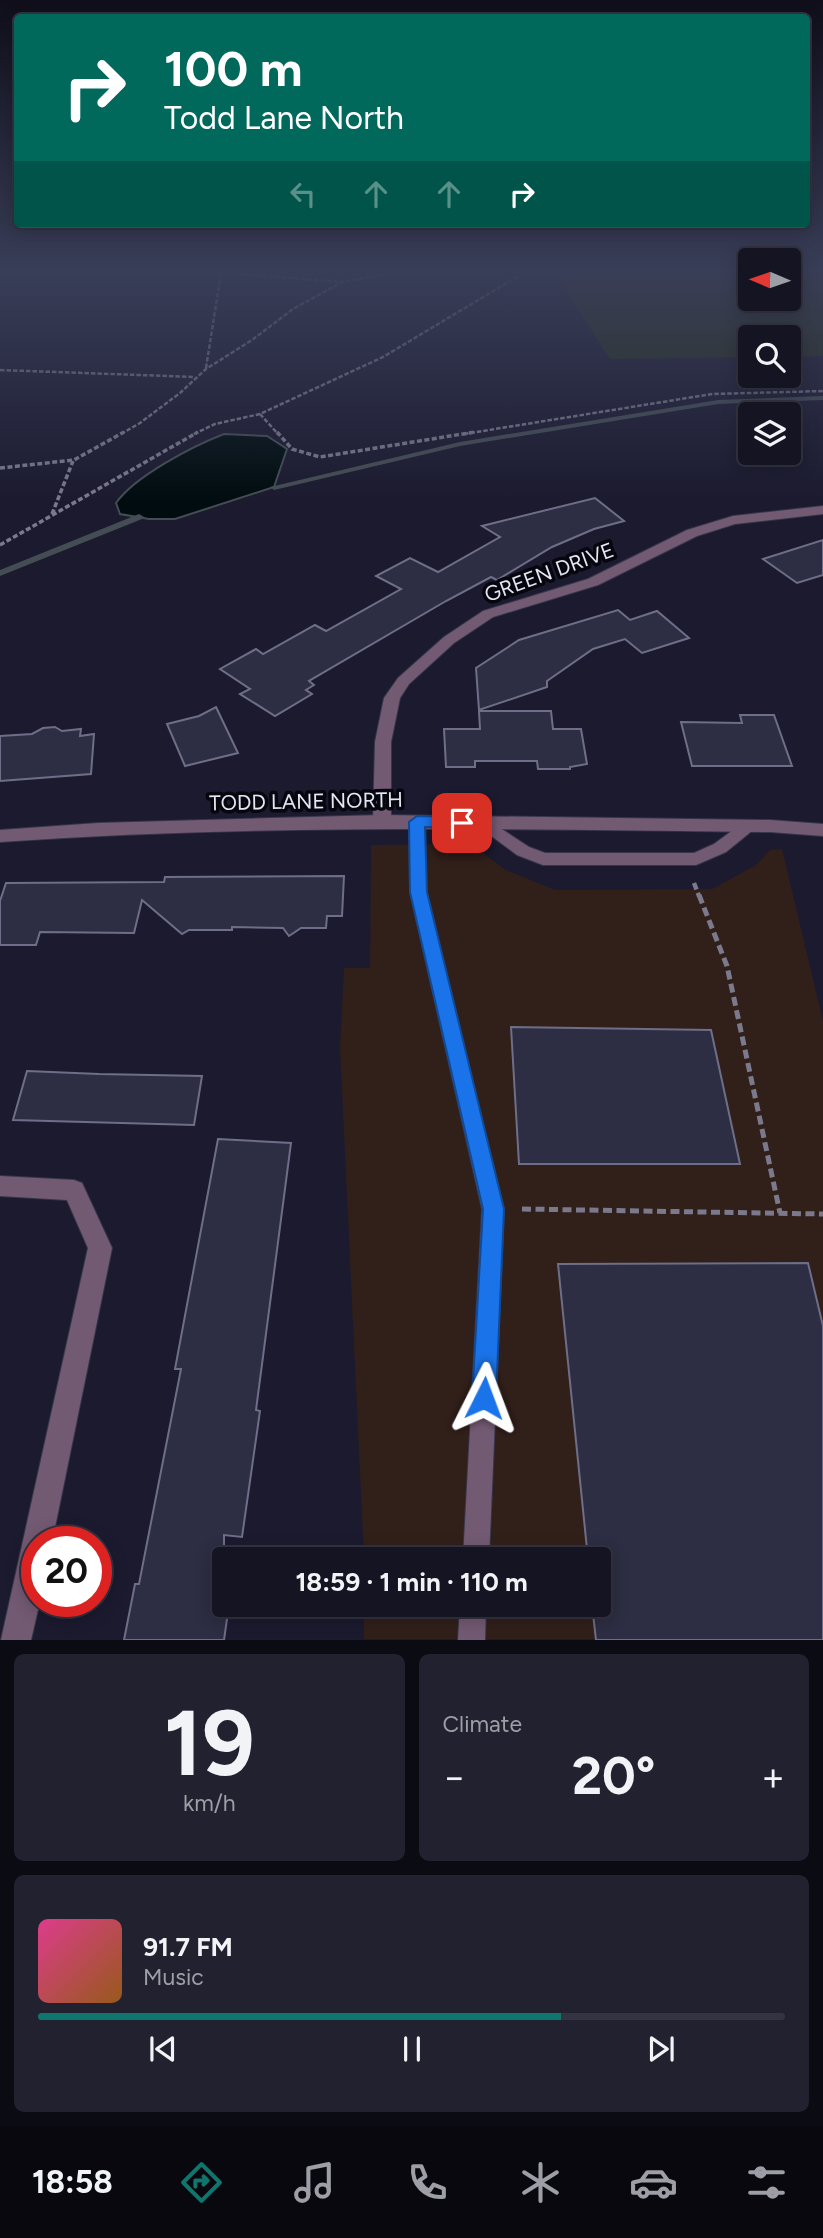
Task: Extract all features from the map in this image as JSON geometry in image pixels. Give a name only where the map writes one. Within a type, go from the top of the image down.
[{"type":"street","name":"GREEN DRIVE","points":[[382,821],[383,742],[392,698],[403,681],[449,640],[488,614],[593,582],[692,533],[733,520],[823,510]]},
{"type":"street","name":"TODD LANE NORTH","points":[[0,836],[98,829],[382,821],[750,826],[823,830]]},
{"type":"street","points":[[0,1186],[74,1189],[100,1248],[41,1526]]},
{"type":"street","points":[[16,1640],[21,1617]]},
{"type":"lane","points":[[417,822],[418,892],[493,1209],[476,1547]]},
{"type":"lane","points":[[485,823],[523,851],[543,859],[696,859],[720,848],[750,826]]},
{"type":"lane","points":[[471,1640],[472,1617]]},
{"type":"path","points":[[206,369],[210,349]]},
{"type":"path","points":[[0,468],[74,460],[140,423],[180,393],[206,369],[238,349]]},
{"type":"path","points":[[0,545],[189,436],[215,424],[260,414],[397,349]]},
{"type":"path","points":[[0,370],[196,377]]},
{"type":"path","points":[[260,414],[292,449],[320,457],[712,394],[823,391]]},
{"type":"path","points":[[52,514],[74,460]]},
{"type":"path","points":[[686,859],[727,966],[780,1213]]},
{"type":"path","points":[[493,1209],[823,1214]]},
{"type":"shaded area","points":[[224,434],[267,436],[287,449],[274,487],[175,519],[149,519],[120,514],[116,503],[150,472]]},
{"type":"shaded area","points":[[470,844],[506,870],[555,890],[712,889],[756,865],[770,850],[782,849],[823,1021],[823,1639],[364,1639],[364,1617],[611,1617],[611,1547],[363,1547],[340,1048],[344,968],[370,968],[371,845]]},
{"type":"green space","points":[[603,349],[738,349],[738,357],[610,359]]},
{"type":"green space","points":[[801,349],[823,349],[823,356],[801,357]]},
{"type":"building","points":[[595,498],[624,521],[594,529],[552,547],[497,580],[491,577],[446,601],[309,681],[314,685],[306,690],[312,694],[275,716],[240,694],[250,689],[220,669],[256,649],[263,654],[315,625],[326,631],[401,589],[376,576],[410,558],[438,572],[500,537],[482,526]]},
{"type":"building","points":[[823,540],[823,575],[797,583],[763,559]]},
{"type":"building","points":[[618,610],[630,620],[657,611],[689,638],[642,653],[625,639],[593,649],[547,681],[547,687],[479,710],[476,668],[519,640]]},
{"type":"building","points":[[216,707],[238,753],[185,766],[167,724],[199,716]]},
{"type":"building","points":[[479,711],[551,711],[553,729],[581,729],[587,764],[570,769],[538,769],[537,761],[475,761],[475,767],[446,767],[444,729],[480,729]]},
{"type":"building","points":[[740,715],[774,715],[792,766],[692,766],[681,722],[742,723]]},
{"type":"building","points":[[55,727],[62,731],[81,729],[80,736],[94,734],[91,774],[0,781],[0,736],[32,734],[43,728]]},
{"type":"building","points":[[344,876],[342,916],[327,916],[326,928],[301,928],[289,936],[283,928],[232,927],[232,930],[189,930],[182,934],[142,900],[134,933],[40,932],[36,945],[0,945],[0,901],[6,883],[164,882],[165,877]]},
{"type":"building","points":[[511,1027],[711,1030],[740,1164],[519,1164]]},
{"type":"building","points":[[27,1071],[202,1076],[194,1125],[13,1120]]},
{"type":"building","points":[[218,1139],[291,1143],[256,1410],[260,1411],[242,1537],[224,1535],[224,1547],[212,1547],[212,1617],[227,1617],[224,1640],[124,1640],[135,1584],[139,1584],[181,1369],[175,1369]]},
{"type":"building","points":[[808,1263],[823,1326],[823,1640],[596,1640],[593,1617],[611,1617],[611,1547],[587,1547],[558,1264]]},
{"type":"waterway","points":[[274,487],[460,444],[718,402],[823,398]]},
{"type":"waterway","points":[[0,573],[139,517]]},
{"type":"route","points":[[462,823],[417,822],[418,892],[493,1209],[484,1398]]}]
